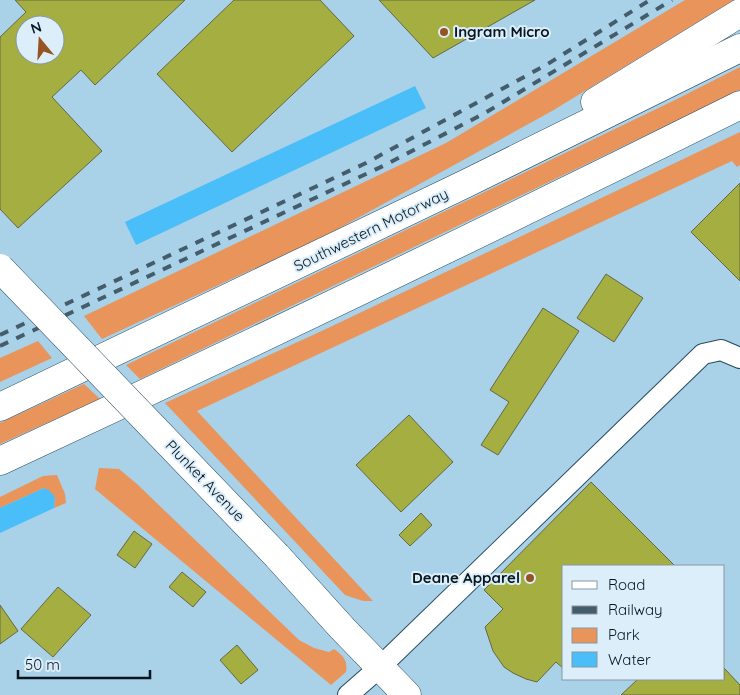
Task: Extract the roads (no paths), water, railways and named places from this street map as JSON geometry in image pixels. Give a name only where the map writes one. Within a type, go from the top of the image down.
[{"type":"main road","points":[[465,184],[740,13]]},
{"type":"main road","name":"Southwestern Motorway","points":[[0,407],[465,184],[740,48]]},
{"type":"main road","points":[[0,461],[572,188],[740,105]]},
{"type":"main road","name":"Plunket Avenue","points":[[0,268],[277,556],[407,695]]},
{"type":"street","points":[[348,695],[380,667],[703,354],[721,350],[740,358]]},
{"type":"water","points":[[415,86],[426,108],[136,245],[125,222]]},
{"type":"water","points":[[44,488],[55,497],[54,508],[0,533],[0,508]]},
{"type":"railway","points":[[0,335],[366,163],[546,65],[650,0]]},
{"type":"railway","points":[[0,346],[383,166],[485,113],[672,0]]},
{"type":"place","name":"Ingram Micro","points":[[444,32]]},
{"type":"place","name":"Deane Apparel","points":[[530,578]]}]
